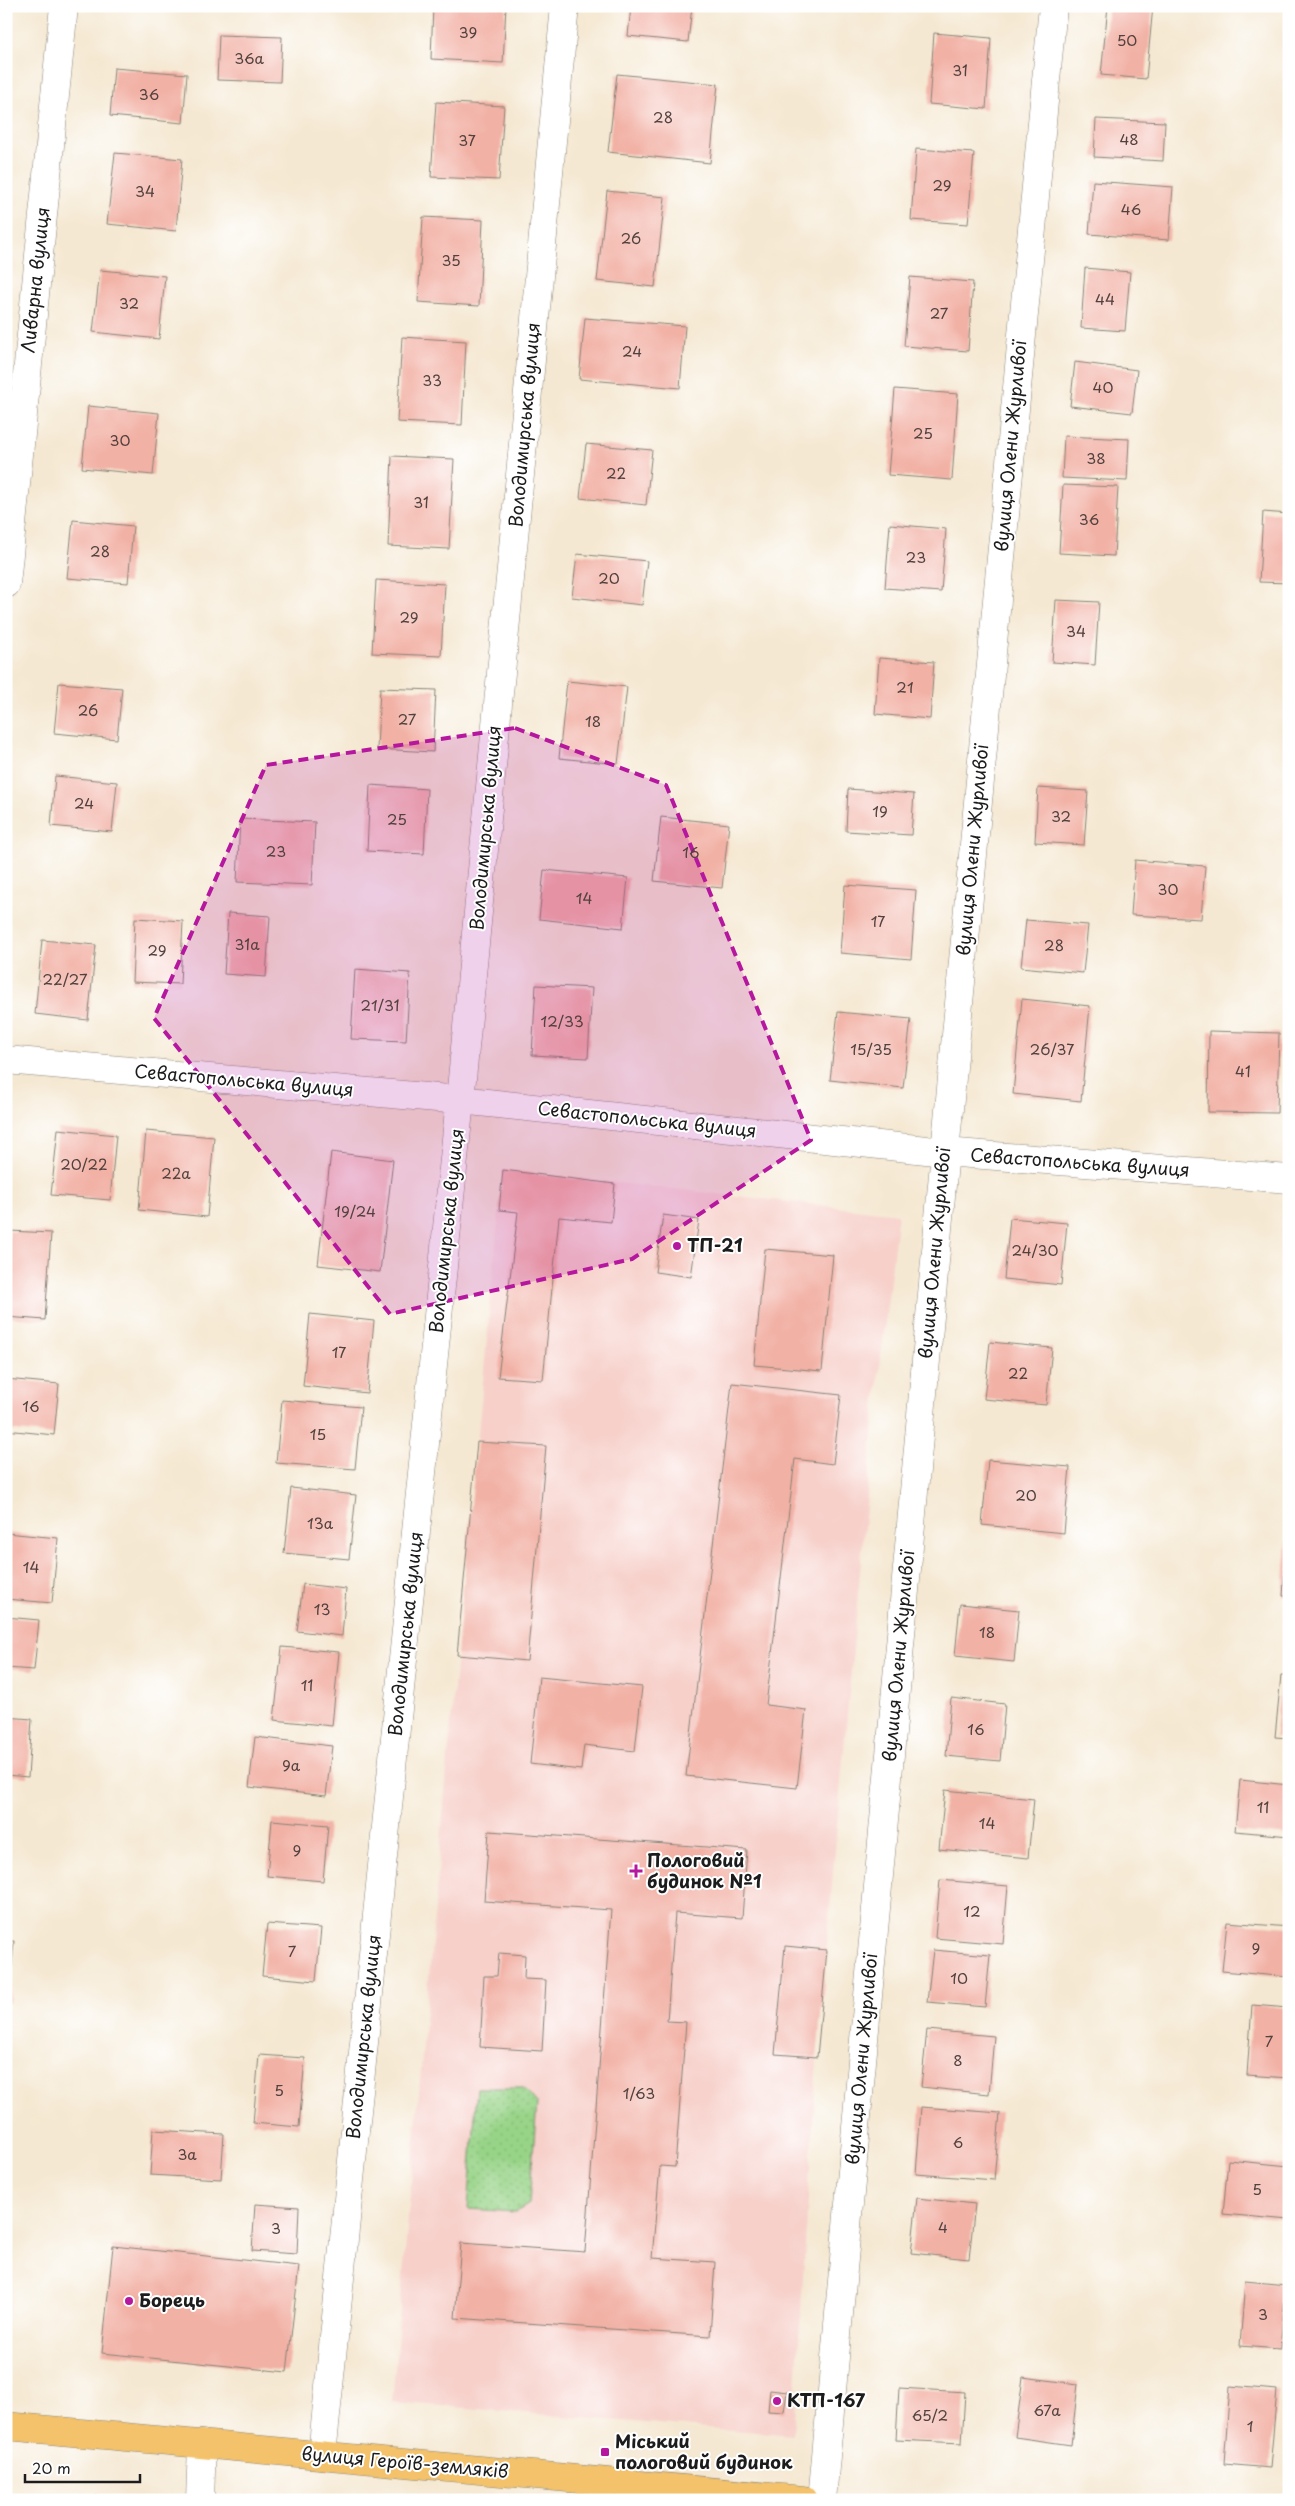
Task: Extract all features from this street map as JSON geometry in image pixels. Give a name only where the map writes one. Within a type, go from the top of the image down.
[{"type":"main road","name":"вулиця Героїв-земляків","points":[[6,2426],[761,2498],[803,2500]]},
{"type":"street","name":"Ливарна вулиця","points":[[6,584],[64,6]]},
{"type":"street","name":"Володимирська вулиця","points":[[322,2455],[460,1100],[564,6]]},
{"type":"street","name":"вулиця Олени Журливої","points":[[822,2500],[944,1152],[1053,6]]},
{"type":"street","name":"Севастопольська вулиця","points":[[6,1060],[460,1100],[944,1152],[1289,1179]]},
{"type":"street","points":[[200,2500],[202,2444]]},
{"type":"highlighted area","points":[[515,728],[666,785],[811,1140],[632,1259],[390,1314],[154,1018],[266,765]]},
{"type":"shaded area","name":"Пологовий будинок №1","points":[[503,1170],[898,1214],[876,1397],[817,2057],[793,2435],[392,2402],[457,1655]]},
{"type":"green space","points":[[477,2088],[524,2088],[537,2103],[529,2204],[516,2212],[468,2209]]},
{"type":"building","points":[[433,6],[506,6],[503,63],[431,59]]},
{"type":"building","points":[[631,6],[692,6],[688,42],[628,36]]},
{"type":"building","points":[[1108,6],[1153,6],[1146,79],[1101,75]]},
{"type":"building","points":[[934,33],[991,38],[986,109],[929,104]]},
{"type":"building","points":[[219,35],[282,37],[280,82],[217,80]]},
{"type":"building","points":[[114,68],[187,74],[183,123],[110,116]]},
{"type":"building","points":[[617,74],[718,84],[710,163],[608,152]]},
{"type":"building","points":[[436,102],[504,106],[499,180],[431,177]]},
{"type":"building","points":[[1096,119],[1165,122],[1163,161],[1094,157]]},
{"type":"building","points":[[916,149],[974,153],[968,224],[911,220]]},
{"type":"building","points":[[115,153],[182,159],[176,231],[107,224]]},
{"type":"building","points":[[1093,181],[1173,187],[1169,240],[1089,234]]},
{"type":"building","points":[[607,191],[665,197],[655,287],[597,281]]},
{"type":"building","points":[[423,217],[483,220],[479,306],[418,302]]},
{"type":"building","points":[[1085,268],[1130,272],[1125,331],[1081,328]]},
{"type":"building","points":[[100,270],[165,276],[159,339],[93,332]]},
{"type":"building","points":[[910,277],[973,282],[968,351],[904,346]]},
{"type":"building","points":[[585,318],[685,326],[680,388],[579,379]]},
{"type":"building","points":[[402,337],[466,341],[462,425],[397,422]]},
{"type":"building","points":[[1075,362],[1137,370],[1132,413],[1070,406]]},
{"type":"building","points":[[895,389],[958,394],[952,480],[888,475]]},
{"type":"building","points":[[88,406],[159,413],[153,475],[82,468]]},
{"type":"building","points":[[1064,436],[1129,439],[1127,481],[1062,478]]},
{"type":"building","points":[[586,444],[652,450],[646,505],[580,498]]},
{"type":"building","points":[[392,456],[454,459],[449,549],[388,546]]},
{"type":"building","points":[[1063,485],[1118,487],[1114,556],[1059,553]]},
{"type":"building","points":[[1263,512],[1289,514],[1289,583],[1259,582]]},
{"type":"building","points":[[73,520],[133,526],[128,583],[67,578]]},
{"type":"building","points":[[890,524],[946,529],[941,592],[885,588]]},
{"type":"building","points":[[577,554],[647,561],[642,605],[572,597]]},
{"type":"building","points":[[376,580],[445,584],[441,656],[372,653]]},
{"type":"building","points":[[1056,600],[1099,602],[1095,665],[1052,662]]},
{"type":"building","points":[[879,658],[934,662],[930,719],[875,714]]},
{"type":"building","points":[[567,681],[627,687],[618,764],[559,758]]},
{"type":"building","points":[[59,683],[122,688],[117,739],[54,733]]},
{"type":"building","points":[[380,688],[436,690],[433,752],[377,749]]},
{"type":"building","points":[[55,776],[117,782],[112,832],[51,826]]},
{"type":"building","points":[[370,785],[427,789],[424,854],[367,851]]},
{"type":"building","points":[[1038,788],[1088,791],[1084,845],[1035,842]]},
{"type":"building","points":[[848,789],[914,794],[911,835],[846,831]]},
{"type":"building","points":[[661,817],[729,824],[722,888],[654,881]]},
{"type":"building","points":[[240,819],[315,822],[312,885],[237,882]]},
{"type":"building","points":[[1135,860],[1205,866],[1201,919],[1131,915]]},
{"type":"building","points":[[544,870],[628,878],[623,928],[539,919]]},
{"type":"building","points":[[845,885],[916,890],[911,959],[840,953]]},
{"type":"building","points":[[228,913],[270,916],[266,977],[224,974]]},
{"type":"building","points":[[135,918],[183,921],[180,984],[132,982]]},
{"type":"building","points":[[1026,920],[1088,925],[1083,973],[1021,967]]},
{"type":"building","points":[[42,940],[96,945],[88,1020],[35,1014]]},
{"type":"building","points":[[355,969],[410,973],[406,1041],[351,1039]]},
{"type":"building","points":[[536,985],[592,988],[588,1058],[532,1055]]},
{"type":"building","points":[[1022,999],[1090,1006],[1081,1101],[1013,1094]]},
{"type":"building","points":[[838,1012],[911,1019],[903,1088],[830,1080]]},
{"type":"building","points":[[1209,1031],[1279,1033],[1277,1113],[1208,1112]]},
{"type":"building","points":[[58,1129],[116,1135],[110,1200],[51,1195]]},
{"type":"building","points":[[146,1131],[214,1137],[207,1217],[139,1210]]},
{"type":"building","points":[[331,1152],[393,1160],[380,1272],[318,1265]]},
{"type":"building","points":[[503,1170],[615,1184],[611,1222],[559,1217],[543,1380],[498,1377],[518,1212],[499,1210]]},
{"type":"building","name":"ТП-21","points":[[663,1215],[699,1220],[691,1277],[655,1272]]},
{"type":"building","points":[[1010,1218],[1067,1223],[1061,1285],[1004,1279]]},
{"type":"building","points":[[9,1231],[51,1233],[45,1320],[6,1317]]},
{"type":"building","points":[[765,1249],[833,1255],[822,1371],[754,1365]]},
{"type":"building","points":[[310,1314],[374,1321],[367,1393],[303,1386]]},
{"type":"building","points":[[990,1342],[1052,1348],[1046,1405],[984,1399]]},
{"type":"building","points":[[6,1379],[59,1384],[54,1435],[6,1430]]},
{"type":"building","points":[[732,1383],[841,1395],[833,1464],[795,1459],[766,1705],[806,1710],[797,1788],[686,1776]]},
{"type":"building","points":[[282,1400],[361,1407],[355,1469],[276,1463]]},
{"type":"building","points":[[477,1442],[546,1446],[527,1661],[457,1655]]},
{"type":"building","points":[[988,1460],[1070,1467],[1064,1533],[982,1525]]},
{"type":"building","points":[[291,1488],[356,1495],[349,1559],[284,1553]]},
{"type":"building","points":[[6,1533],[58,1538],[52,1603],[6,1599]]},
{"type":"building","points":[[1287,1542],[1289,1542],[1289,1596],[1283,1596]]},
{"type":"building","points":[[303,1584],[346,1589],[342,1636],[297,1631]]},
{"type":"building","points":[[960,1604],[1019,1610],[1014,1662],[955,1656]]},
{"type":"building","points":[[6,1617],[39,1620],[34,1670],[6,1668]]},
{"type":"building","points":[[282,1647],[339,1652],[332,1726],[274,1720]]},
{"type":"building","points":[[1281,1675],[1289,1675],[1289,1738],[1275,1737]]},
{"type":"building","points":[[539,1677],[642,1687],[635,1751],[584,1745],[581,1770],[530,1764]]},
{"type":"building","points":[[951,1698],[1005,1704],[1000,1761],[946,1756]]},
{"type":"building","points":[[6,1717],[32,1719],[28,1777],[6,1775]]},
{"type":"building","points":[[255,1737],[332,1746],[326,1796],[249,1787]]},
{"type":"building","points":[[1240,1780],[1289,1785],[1289,1836],[1235,1831]]},
{"type":"building","points":[[945,1790],[1034,1799],[1028,1858],[939,1849]]},
{"type":"building","points":[[272,1820],[328,1825],[323,1881],[267,1876]]},
{"type":"building","points":[[489,1831],[747,1850],[742,1918],[675,1913],[667,2021],[686,2022],[675,2167],[660,2166],[652,2258],[715,2262],[710,2336],[455,2318],[461,2243],[585,2252],[611,1910],[484,1901]]},
{"type":"building","points":[[940,1880],[1008,1886],[1003,1944],[935,1938]]},
{"type":"building","points":[[1227,1922],[1289,1927],[1289,1977],[1222,1971]]},
{"type":"building","points":[[267,1924],[321,1928],[316,1981],[262,1976]]},
{"type":"building","points":[[6,1941],[14,1941],[9,2003],[6,2003]]},
{"type":"building","points":[[785,1946],[827,1950],[817,2057],[775,2054]]},
{"type":"building","points":[[933,1950],[990,1955],[985,2007],[927,2002]]},
{"type":"building","points":[[499,1953],[525,1955],[524,1979],[546,1980],[542,2051],[480,2047],[484,1976],[497,1976]]},
{"type":"building","points":[[1252,2005],[1289,2008],[1289,2078],[1247,2075]]},
{"type":"building","points":[[927,2030],[994,2036],[989,2094],[921,2087]]},
{"type":"building","points":[[259,2055],[305,2058],[299,2127],[253,2123]]},
{"type":"building","points":[[921,2107],[1000,2113],[994,2180],[916,2174]]},
{"type":"building","points":[[153,2130],[224,2134],[221,2179],[150,2175]]},
{"type":"building","points":[[1228,2160],[1289,2166],[1289,2220],[1223,2214]]},
{"type":"building","points":[[917,2198],[975,2204],[969,2259],[911,2253]]},
{"type":"building","points":[[255,2204],[299,2207],[297,2254],[252,2251]]},
{"type":"building","points":[[113,2246],[299,2266],[287,2372],[102,2353]]},
{"type":"building","points":[[1245,2281],[1286,2285],[1280,2349],[1240,2346]]},
{"type":"building","points":[[1023,2377],[1078,2384],[1071,2445],[1015,2437]]},
{"type":"building","points":[[1230,2386],[1277,2390],[1270,2468],[1224,2464]]},
{"type":"building","points":[[899,2388],[965,2392],[962,2443],[896,2440]]},
{"type":"building","name":"КТП-167","points":[[770,2390],[787,2392],[784,2412],[768,2411]]},
{"type":"building","points":[[95,2496],[119,2498],[119,2500],[94,2500]]},
{"type":"place","name":"ТП-21","points":[[677,1246]]},
{"type":"place","name":"Пологовий будинок №1","points":[[636,1871]]},
{"type":"place","name":"Борець","points":[[129,2301]]},
{"type":"place","name":"КТП-167","points":[[777,2401]]},
{"type":"place","name":"Міський пологовий будинок","points":[[605,2452]]}]
